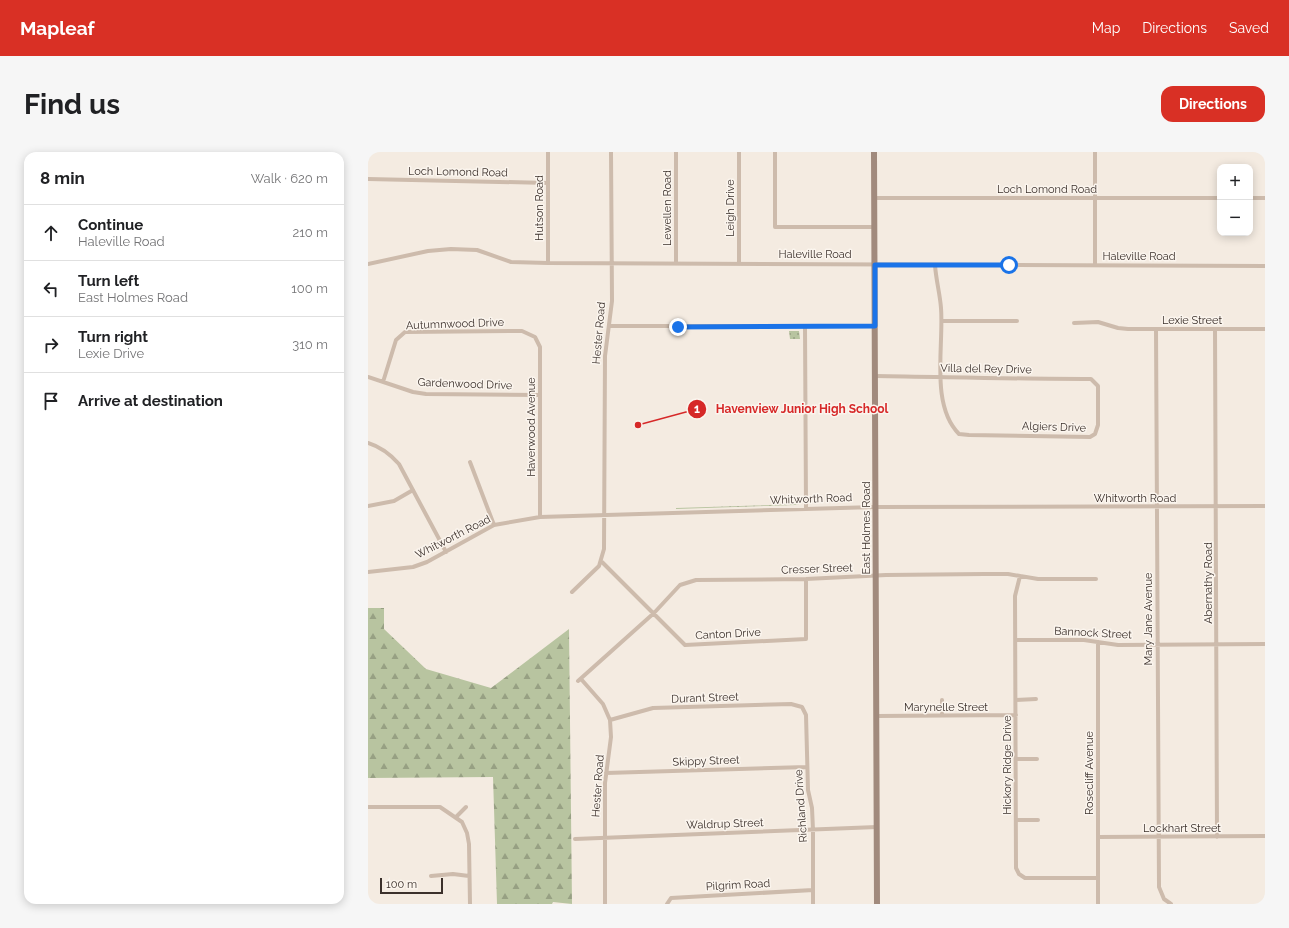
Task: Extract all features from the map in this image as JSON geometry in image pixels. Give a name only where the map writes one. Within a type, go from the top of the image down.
[{"type":"main road","name":"East Holmes Road","points":[[874,152],[877,904]]},
{"type":"street","name":"Hutson Road","points":[[548,152],[548,263]]},
{"type":"street","name":"Hester Road","points":[[602,562],[604,549],[605,356],[612,306],[612,152]]},
{"type":"street","name":"Lewellen Road","points":[[676,152],[676,264]]},
{"type":"street","name":"Leigh Drive","points":[[739,152],[739,263]]},
{"type":"street","points":[[775,152],[775,227],[875,227]]},
{"type":"street","points":[[1095,152],[1095,265]]},
{"type":"street","name":"Loch Lomond Road","points":[[368,179],[548,182]]},
{"type":"street","name":"Loch Lomond Road","points":[[875,198],[1217,198]]},
{"type":"street","points":[[1253,198],[1265,198]]},
{"type":"street","name":"Haleville Road","points":[[368,264],[428,250],[451,248],[477,250],[511,262],[548,263],[1265,266]]},
{"type":"street","points":[[935,265],[942,321],[941,378]]},
{"type":"street","points":[[942,321],[1016,321]]},
{"type":"street","name":"Lexie Street","points":[[1074,323],[1101,322],[1118,328],[1265,329]]},
{"type":"street","points":[[609,326],[875,326]]},
{"type":"street","points":[[805,327],[806,508]]},
{"type":"street","name":"Mary Jane Avenue","points":[[1156,329],[1159,887],[1164,899],[1171,904]]},
{"type":"street","name":"Abernathy Road","points":[[1215,329],[1217,837]]},
{"type":"street","name":"Autumnwood Drive","points":[[383,382],[396,340],[405,332],[522,331],[536,337]]},
{"type":"street","name":"Haverwood Avenue","points":[[536,337],[540,347],[540,517]]},
{"type":"street","name":"Villa del Rey Drive","points":[[875,376],[1089,379],[1096,382]]},
{"type":"street","name":"Gardenwood Drive","points":[[368,377],[413,392],[426,394],[540,395]]},
{"type":"street","name":"Algiers Drive","points":[[941,378],[942,401],[953,428],[959,434],[1093,437],[1098,425],[1098,386],[1096,382]]},
{"type":"street","points":[[368,443],[377,446],[390,454],[398,464],[446,552]]},
{"type":"street","points":[[470,462],[494,525]]},
{"type":"street","points":[[368,506],[394,501],[413,490]]},
{"type":"street","name":"Whitworth Road","points":[[368,572],[413,567],[446,552],[494,525],[540,517],[806,508],[1265,506]]},
{"type":"street","points":[[572,592],[595,571],[602,562]]},
{"type":"street","name":"Canton Drive","points":[[602,562],[685,645],[806,639],[806,579]]},
{"type":"street","name":"Cresser Street","points":[[579,680],[654,613],[680,586],[696,580],[1008,574],[1038,579],[1096,579]]},
{"type":"street","name":"Hickory Ridge Drive","points":[[1020,576],[1016,596],[1016,868],[1019,874],[1025,878],[1098,878]]},
{"type":"street","name":"Bannock Street","points":[[1016,640],[1098,642],[1118,645],[1265,644]]},
{"type":"street","name":"Rosecliff Avenue","points":[[1098,642],[1098,904]]},
{"type":"street","name":"Hester Road","points":[[579,680],[602,704],[610,720],[612,738],[606,773],[605,904]]},
{"type":"street","points":[[1016,700],[1036,699]]},
{"type":"street","points":[[942,700],[942,716]]},
{"type":"street","name":"Durant Street","points":[[610,720],[653,708],[791,704],[802,707]]},
{"type":"street","name":"Richland Drive","points":[[802,707],[806,715],[808,790],[812,808],[813,904]]},
{"type":"street","name":"Marynelle Street","points":[[876,716],[1016,715]]},
{"type":"street","points":[[1016,759],[1037,759]]},
{"type":"street","name":"Skippy Street","points":[[606,773],[807,767]]},
{"type":"street","points":[[368,807],[440,807],[462,822],[467,834],[470,904]]},
{"type":"street","points":[[456,817],[466,807]]},
{"type":"street","points":[[1016,820],[1038,820]]},
{"type":"street","name":"Waldrup Street","points":[[575,839],[605,836],[876,827]]},
{"type":"street","name":"Lockhart Street","points":[[1098,837],[1265,836]]},
{"type":"street","points":[[431,876],[453,874],[469,876]]},
{"type":"street","name":"Pilgrim Road","points":[[667,904],[671,898],[813,890]]},
{"type":"green space","points":[[789,331],[799,331],[800,339],[790,339]]},
{"type":"green space","points":[[799,504],[795,505],[676,509],[676,508]]},
{"type":"green space","points":[[368,608],[384,608],[384,629],[426,669],[491,688],[569,629],[572,904],[553,902],[552,904],[497,904],[493,777],[368,778]]},
{"type":"place","name":"Havenview Junior High School","points":[[638,425]]},
{"type":"route","points":[[678,327],[875,326],[875,265],[1009,265]]}]
